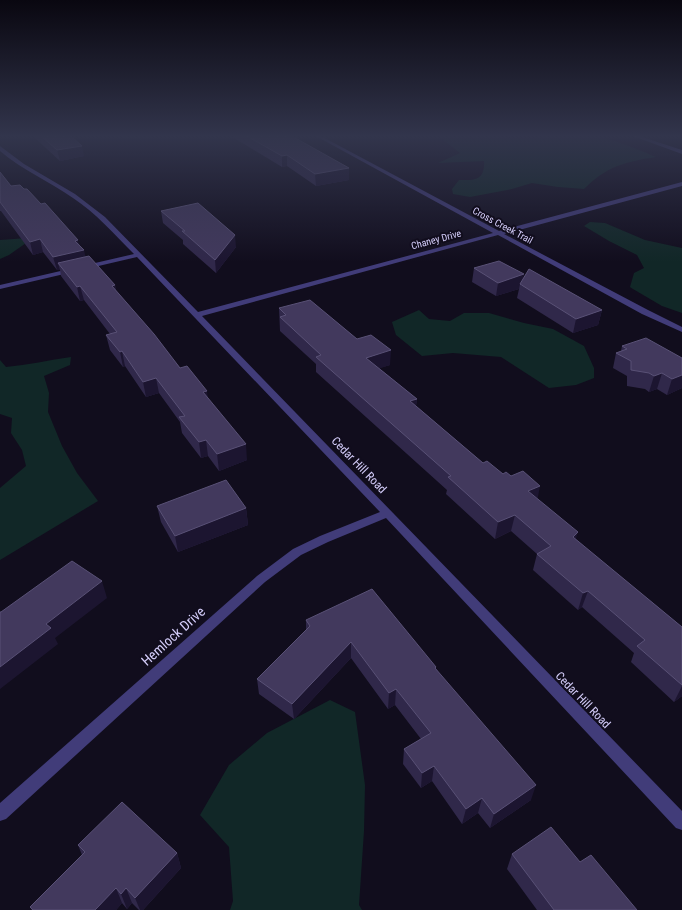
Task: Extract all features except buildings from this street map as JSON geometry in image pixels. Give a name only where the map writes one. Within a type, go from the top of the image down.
[{"type":"street","name":"Cedar Hill Road","points":[[43,177],[64,189],[89,206],[103,218],[195,315],[388,513],[682,822]]},
{"type":"street","name":"Cross Creek Trail","points":[[395,177],[645,312],[682,330]]},
{"type":"street","name":"Chaney Drive","points":[[195,315],[682,184]]},
{"type":"street","points":[[0,287],[138,255]]},
{"type":"street","name":"Hemlock Drive","points":[[0,813],[261,579],[297,552],[324,539],[388,513]]},
{"type":"green space","points":[[597,177],[584,189],[532,183],[512,189],[470,197],[453,194],[452,189],[459,180],[478,178]]},
{"type":"green space","points":[[590,222],[605,223],[645,240],[682,248],[682,313],[662,306],[630,287],[634,273],[644,268],[637,255],[584,226]]},
{"type":"green space","points":[[27,238],[26,243],[9,255],[0,259],[0,240]]},
{"type":"green space","points":[[419,310],[429,319],[450,321],[464,313],[489,313],[524,323],[553,329],[584,346],[594,368],[594,378],[576,385],[549,388],[501,357],[453,353],[422,356],[396,335],[392,322]]},
{"type":"green space","points":[[71,357],[70,365],[44,376],[49,393],[48,412],[62,446],[77,473],[98,501],[0,560],[0,488],[26,466],[22,450],[11,433],[12,418],[0,414],[0,360],[6,367]]},
{"type":"green space","points":[[330,700],[355,712],[365,785],[364,831],[359,905],[362,910],[230,910],[233,901],[229,847],[200,815],[229,765],[267,733]]}]
